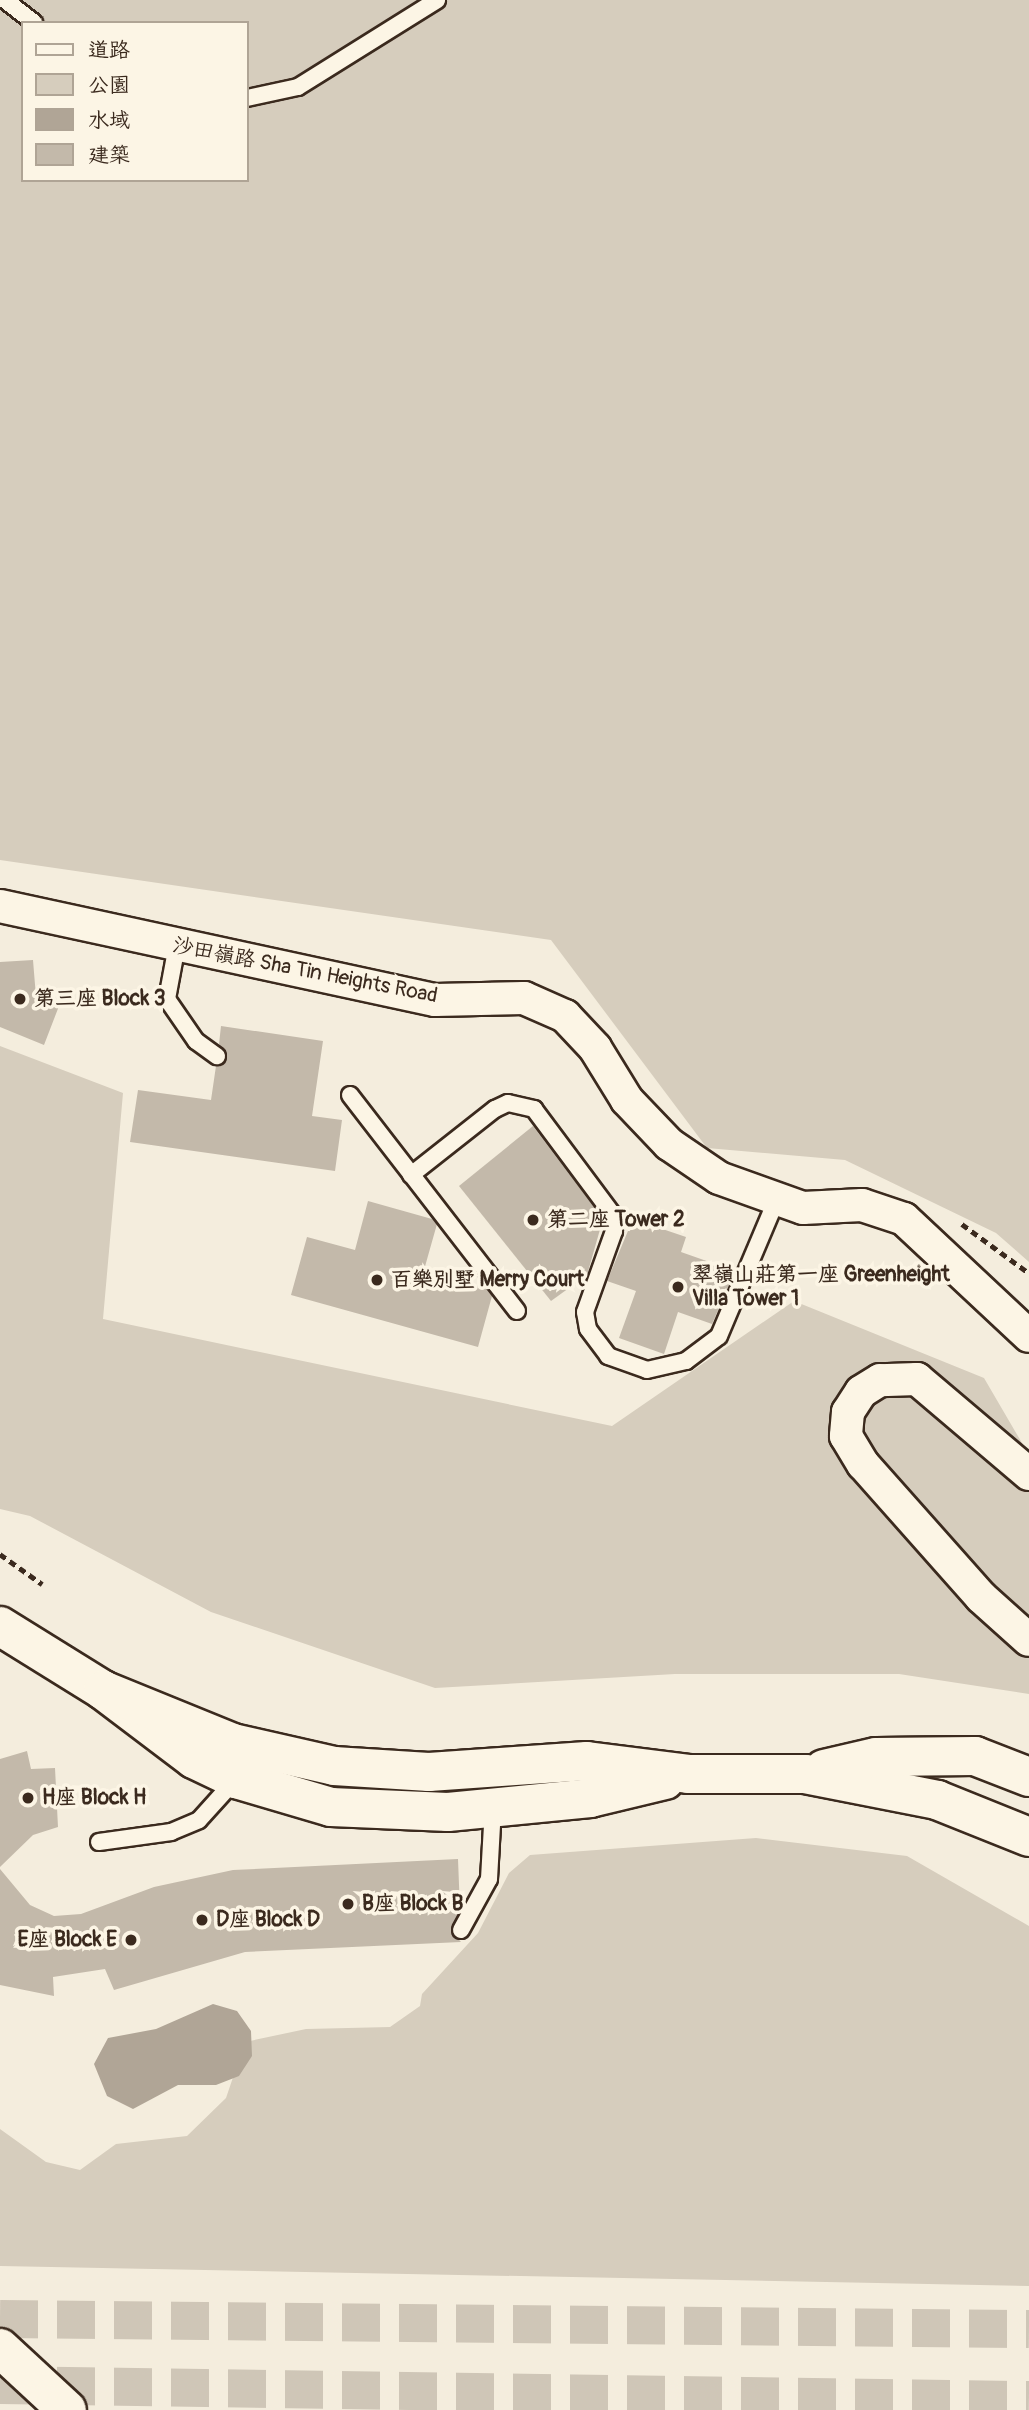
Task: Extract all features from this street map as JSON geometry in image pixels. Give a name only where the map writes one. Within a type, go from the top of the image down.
[{"type":"main road","points":[[0,1626],[103,1690],[152,1731],[236,1779],[374,1813],[493,1808],[590,1798],[688,1774]]},
{"type":"main road","points":[[103,1690],[233,1743],[379,1772],[587,1761],[688,1774],[805,1774],[937,1800],[1029,1837]]},
{"type":"main road","points":[[805,1774],[876,1757],[975,1756],[1029,1777]]},
{"type":"main road","points":[[0,2348],[68,2410]]},
{"type":"street","name":"沙田嶺路 Sha Tin Heights Road","points":[[0,905],[177,946],[435,1000],[524,998],[565,1016],[595,1048],[627,1100],[669,1144],[719,1178],[776,1201],[803,1208],[862,1205],[904,1219],[1029,1336]]},
{"type":"street","points":[[1029,1474],[917,1379],[880,1380],[861,1392],[848,1412],[846,1436],[863,1464],[981,1597],[1029,1640]]},
{"type":"lane","points":[[5,0],[31,21]]},
{"type":"lane","points":[[248,98],[298,87],[437,0]]},
{"type":"lane","points":[[177,946],[167,999],[196,1041],[218,1056]]},
{"type":"lane","points":[[350,1095],[517,1311]]},
{"type":"lane","points":[[411,1175],[495,1110],[508,1103],[534,1110],[613,1214],[614,1231],[585,1312],[588,1329],[608,1356],[647,1370],[686,1361],[719,1336],[776,1201]]},
{"type":"lane","points":[[374,1813],[379,1772]]},
{"type":"lane","points":[[99,1842],[171,1832],[199,1820],[236,1779]]},
{"type":"lane","points":[[461,1930],[489,1879],[493,1808]]},
{"type":"path","points":[[956,1221],[1029,1273]]},
{"type":"path","points":[[0,1554],[43,1584]]},
{"type":"green space","points":[[0,0],[1029,0],[1029,1262],[996,1233],[845,1160],[707,1148],[551,940],[0,860]]},
{"type":"green space","points":[[0,1046],[123,1093],[103,1319],[612,1426],[794,1301],[984,1378],[1029,1455],[1029,1694],[899,1674],[675,1674],[435,1688],[211,1612],[30,1516],[0,1509]]},
{"type":"green space","points":[[756,1838],[907,1856],[1029,1926],[1029,2286],[0,2266],[0,2129],[46,2162],[80,2170],[116,2144],[187,2136],[226,2098],[245,2042],[306,2029],[390,2027],[420,2006],[422,1994],[478,1933],[509,1873],[530,1855]]},
{"type":"water","points":[[213,2004],[237,2011],[251,2031],[252,2056],[239,2076],[216,2085],[178,2085],[133,2109],[107,2096],[94,2064],[108,2038],[156,2029]]},
{"type":"building","name":"第三座 Block 3","points":[[33,960],[36,997],[59,1006],[44,1045],[0,1027],[0,962]]},
{"type":"building","points":[[221,1026],[323,1041],[312,1116],[342,1120],[335,1171],[130,1142],[138,1090],[211,1100],[216,1066],[227,1058],[219,1044]]},
{"type":"building","name":"第二座 Tower 2","points":[[533,1126],[603,1219],[587,1275],[551,1301],[459,1186]]},
{"type":"building","name":"百樂別墅 Merry Court","points":[[368,1201],[432,1219],[437,1224],[424,1270],[486,1288],[492,1296],[478,1347],[291,1295],[307,1237],[355,1250]]},
{"type":"building","name":"翠嶺山莊第一座 Greenheight Villa Tower 1","points":[[633,1219],[686,1237],[681,1252],[735,1271],[712,1324],[678,1312],[664,1354],[619,1338],[636,1291],[607,1281]]},
{"type":"building","name":"H座 Block H","points":[[27,1751],[31,1769],[55,1768],[58,1827],[33,1835],[0,1867],[0,1759]]},
{"type":"building","points":[[458,1859],[460,1910],[451,1931],[461,1942],[245,1952],[114,1990],[105,1969],[53,1977],[54,1996],[0,1985],[0,1869],[30,1905],[54,1916],[81,1914],[154,1887],[233,1870]]},
{"type":"tunnel","points":[[0,2319],[1029,2329]]},
{"type":"tunnel","points":[[0,2385],[1029,2400]]},
{"type":"place","name":"第三座 Block 3","points":[[20,999]]},
{"type":"place","name":"第二座 Tower 2","points":[[533,1220]]},
{"type":"place","name":"百樂別墅 Merry Court","points":[[377,1280]]},
{"type":"place","name":"翠嶺山莊第一座 Greenheight Villa Tower 1","points":[[678,1287]]},
{"type":"place","name":"H座 Block H","points":[[28,1798]]},
{"type":"place","name":"B座 Block B","points":[[348,1904]]},
{"type":"place","name":"D座 Block D","points":[[202,1920]]},
{"type":"place","name":"E座 Block E","points":[[131,1940]]}]
